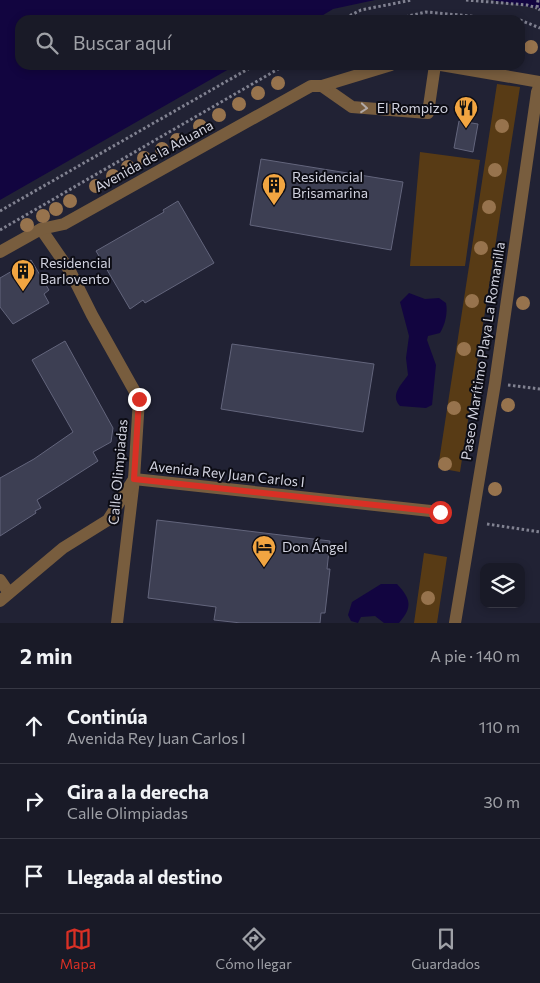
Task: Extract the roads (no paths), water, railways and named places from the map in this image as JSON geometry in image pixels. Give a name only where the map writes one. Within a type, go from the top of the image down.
[{"type":"street","name":"Avenida de la Aduana","points":[[0,252],[41,229],[64,224],[311,86],[322,86],[375,70]]},
{"type":"street","points":[[322,86],[352,107],[428,114],[434,70]]},
{"type":"street","points":[[468,70],[540,83]]},
{"type":"street","name":"Paseo Marítimo Playa La Romanilla","points":[[456,623],[495,383],[537,92],[540,83]]},
{"type":"street","name":"Calle Olimpiadas","points":[[41,229],[70,271],[92,315],[139,399],[134,479],[117,623]]},
{"type":"street","name":"Avenida Rey Juan Carlos I","points":[[5,597],[63,548],[108,520],[134,479],[440,512]]},
{"type":"street","points":[[0,580],[5,597]]},
{"type":"place","name":"El Rompizo","points":[[466,129]]},
{"type":"place","name":"Residencial Brisamarina","points":[[274,206]]},
{"type":"place","name":"Residencial Barlovento","points":[[23,292]]},
{"type":"place","name":"Don Ángel","points":[[264,568]]}]
